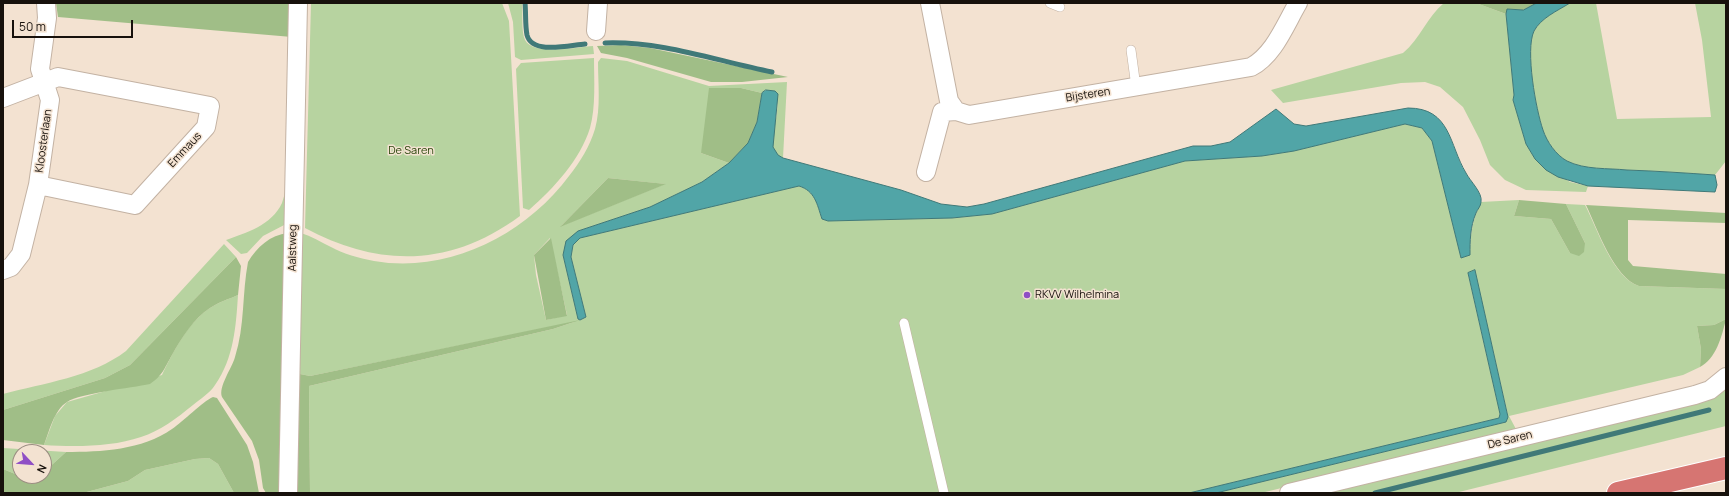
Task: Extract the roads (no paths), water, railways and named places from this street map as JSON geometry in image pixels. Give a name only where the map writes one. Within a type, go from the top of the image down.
[{"type":"highway","points":[[1618,493],[1726,468]]},
{"type":"street","name":"Kloosterlaan","points":[[3,270],[11,267],[21,254],[38,185],[50,100],[40,69],[47,18],[46,3]]},
{"type":"street","name":"Aalstweg","points":[[288,493],[298,3]]},
{"type":"street","points":[[596,31],[598,3]]},
{"type":"street","points":[[930,3],[949,101],[956,111]]},
{"type":"street","name":"Bijsteren","points":[[956,111],[969,115],[1251,67],[1261,62],[1272,48],[1298,3]]},
{"type":"street","name":"Emmaus","points":[[38,185],[135,205],[206,127],[210,106],[58,77],[44,81]]},
{"type":"street","points":[[3,98],[44,81]]},
{"type":"street","points":[[926,172],[942,112],[956,111]]},
{"type":"street","name":"De Saren","points":[[1289,493],[1695,395],[1710,390],[1726,378]]},
{"type":"lane","points":[[1050,3],[1060,7]]},
{"type":"lane","points":[[1131,50],[1136,87]]},
{"type":"lane","points":[[904,323],[944,493]]},
{"type":"water","points":[[1537,3],[1570,3],[1541,22],[1534,31],[1532,40],[1532,80],[1537,109],[1545,135],[1549,144],[1556,152],[1567,161],[1581,166],[1604,169],[1715,175],[1717,185],[1715,192],[1588,186],[1558,177],[1546,170],[1535,159],[1526,144],[1513,100],[1514,95],[1506,14],[1507,9],[1523,10]]},
{"type":"water","points":[[766,90],[775,91],[778,94],[773,147],[778,155],[783,158],[901,190],[941,204],[967,207],[984,204],[1193,146],[1211,146],[1230,142],[1276,109],[1294,124],[1306,126],[1408,108],[1422,110],[1433,114],[1441,121],[1452,140],[1460,162],[1480,195],[1481,203],[1471,229],[1470,255],[1461,258],[1432,141],[1422,128],[1405,124],[1294,151],[1262,156],[1185,161],[992,214],[952,218],[828,221],[822,219],[817,203],[809,191],[799,186],[580,238],[573,245],[571,257],[586,317],[580,320],[578,319],[563,255],[566,241],[578,231],[650,207],[702,182],[729,163],[748,143],[757,122],[762,93]]},
{"type":"water","points":[[1475,270],[1508,417],[1506,422],[1216,493],[1189,493],[1499,418],[1500,414],[1468,273]]},
{"type":"waterway","points":[[525,3],[526,31],[530,41],[536,45],[544,47],[561,47],[585,44]]},
{"type":"waterway","points":[[605,43],[627,43],[669,48],[772,72]]},
{"type":"waterway","points":[[1375,493],[1709,410]]},
{"type":"place","name":"RKVV Wilhelmina","points":[[1027,295]]}]
